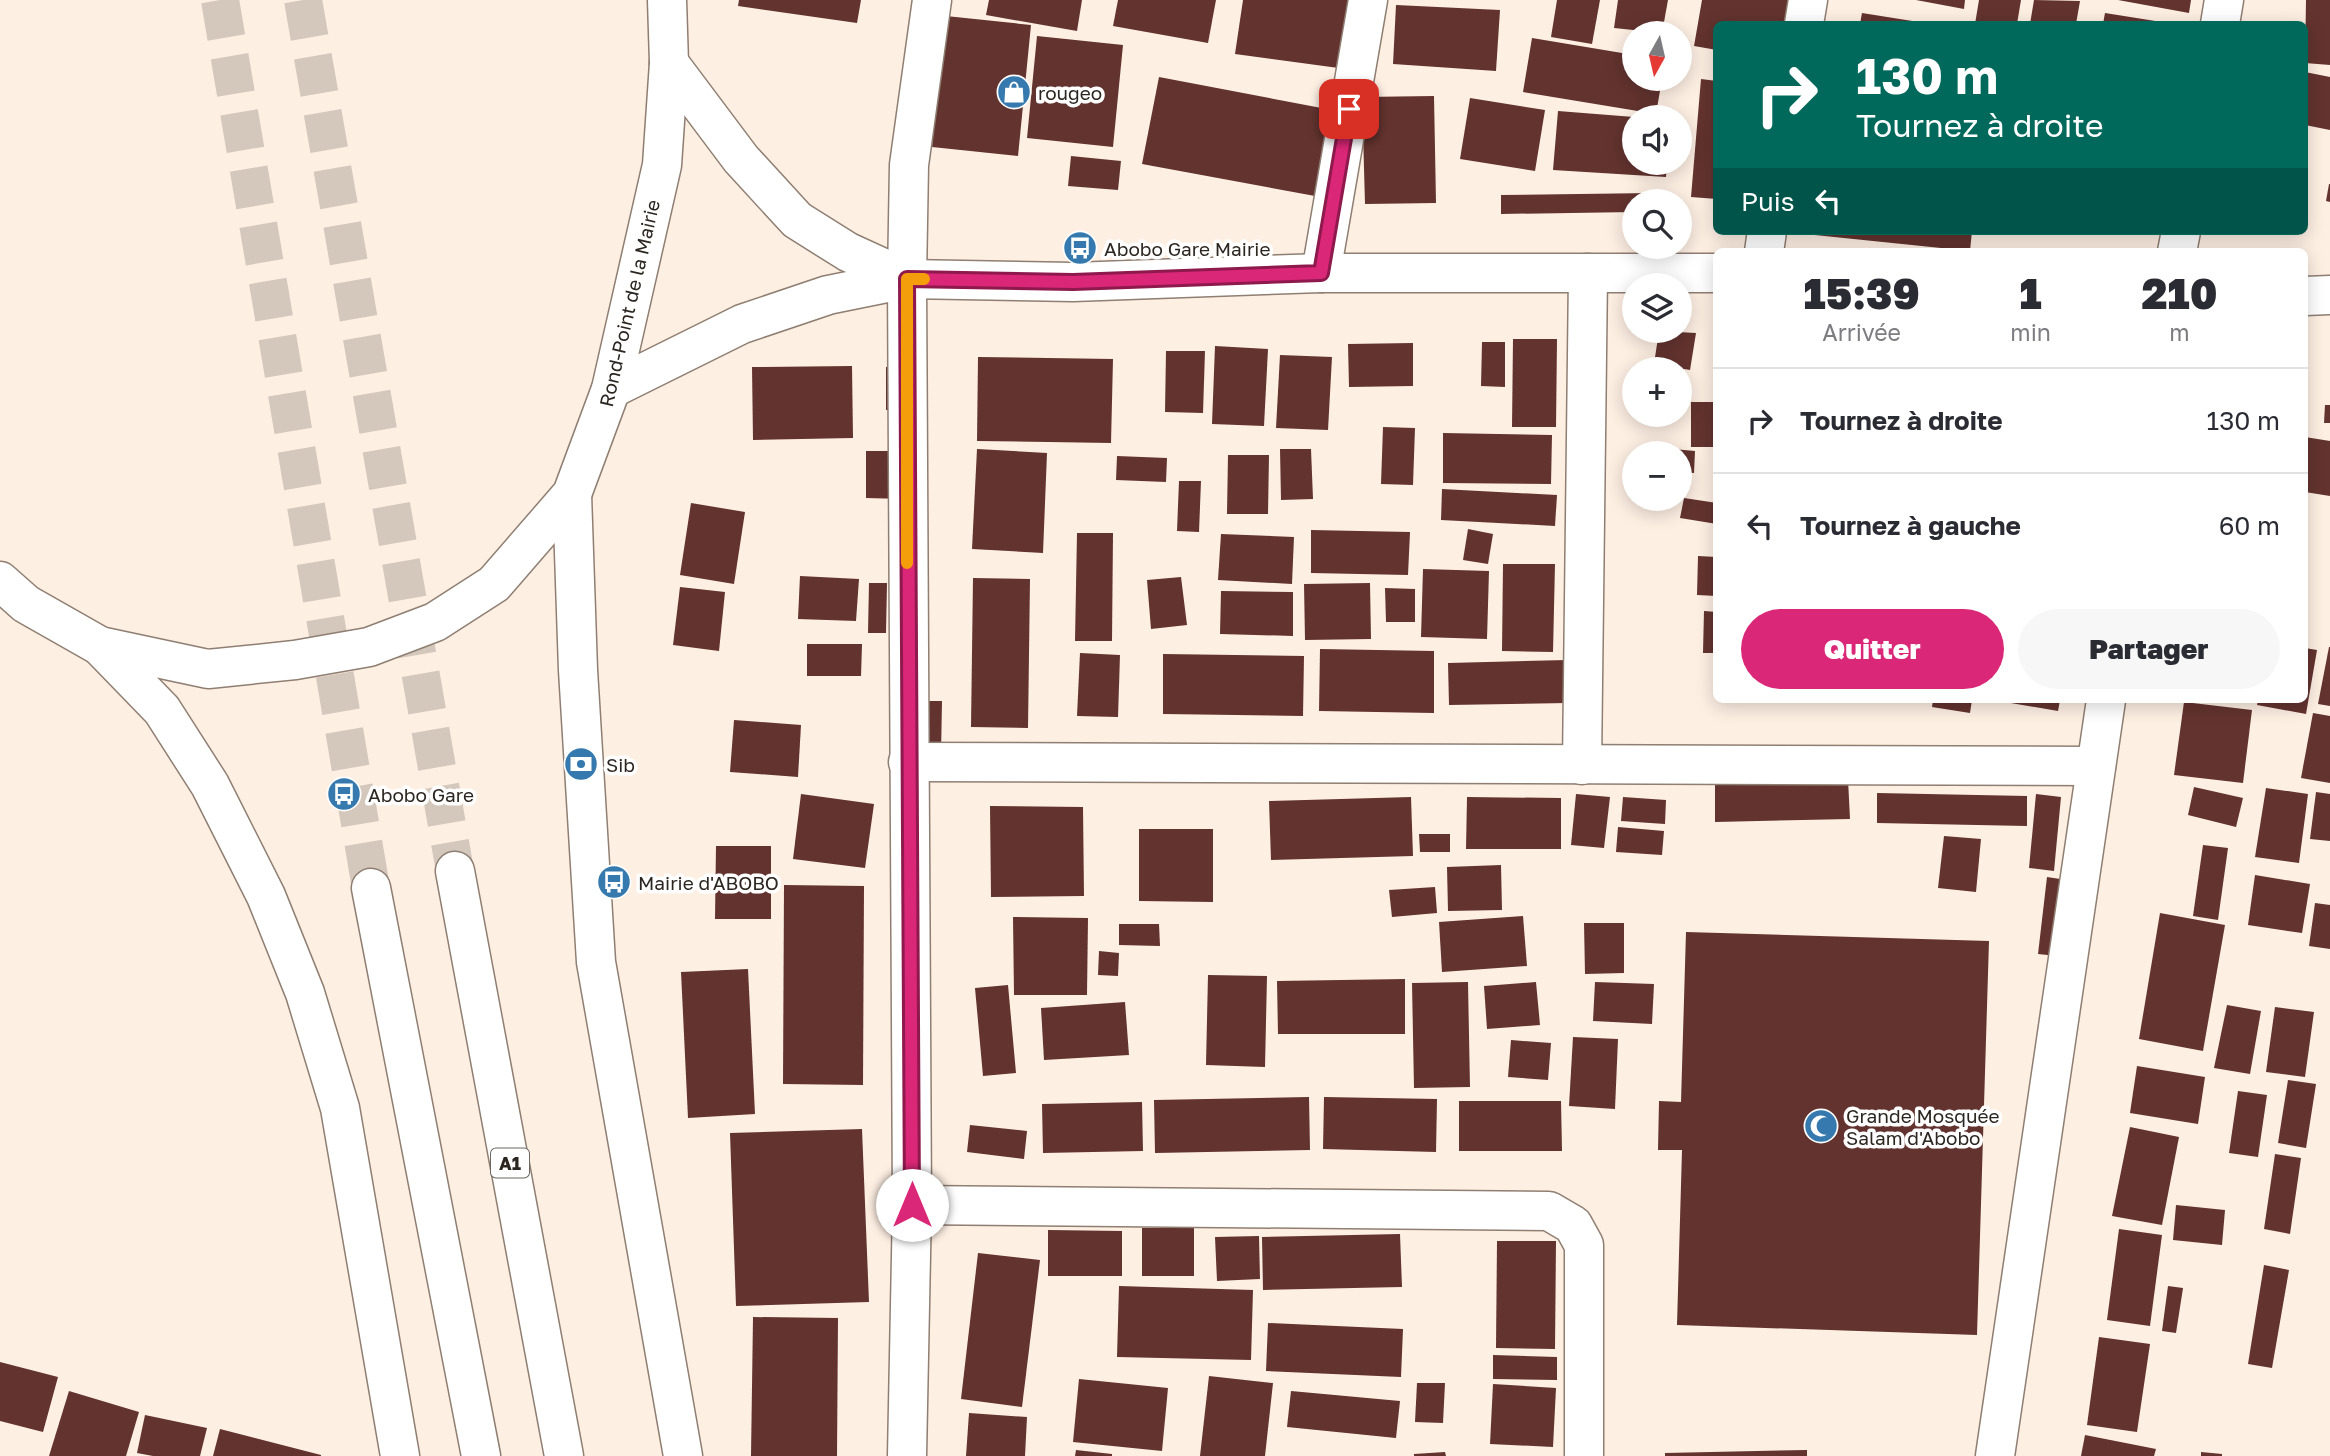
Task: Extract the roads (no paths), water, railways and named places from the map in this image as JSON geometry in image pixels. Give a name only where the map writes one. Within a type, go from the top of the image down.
[{"type":"street","name":"Rond-Point de la Mairie","points":[[0,580],[26,604],[100,646],[208,669],[295,660],[369,647],[435,622],[494,584],[572,494],[611,389],[662,165],[668,63],[667,0]]},
{"type":"street","points":[[907,1456],[912,1205],[907,279],[909,165],[932,0]]},
{"type":"street","points":[[1321,273],[1368,0]]},
{"type":"street","points":[[1804,21],[1808,0]]},
{"type":"street","points":[[2220,21],[2224,0]]},
{"type":"street","points":[[668,63],[741,159],[797,220],[848,252],[907,279]]},
{"type":"street","points":[[611,389],[742,324],[828,295],[907,279],[1073,282],[1321,273],[1713,273]]},
{"type":"street","points":[[1582,765],[1588,273]]},
{"type":"street","points":[[2308,296],[2330,295]]},
{"type":"street","points":[[572,494],[578,670],[596,962],[683,1456]]},
{"type":"street","points":[[100,646],[162,710],[210,785],[266,896],[304,993],[340,1108],[400,1456]]},
{"type":"street","points":[[1995,1456],[2106,703]]},
{"type":"street","points":[[908,762],[2096,766]]},
{"type":"street","name":"A1","points":[[455,871],[564,1456]]},
{"type":"street","points":[[371,888],[481,1456]]},
{"type":"street","points":[[912,1205],[1549,1210],[1573,1225],[1584,1245],[1584,1456]]},
{"type":"tunnel","points":[[220,0],[371,888]]},
{"type":"tunnel","points":[[303,0],[455,871]]},
{"type":"place","name":"rougeo","points":[[1014,92]]},
{"type":"place","name":"Abobo Gare Mairie","points":[[1080,248]]},
{"type":"place","name":"Sib","points":[[581,764]]},
{"type":"place","name":"Abobo Gare","points":[[344,794]]},
{"type":"place","name":"Mairie d'ABOBO","points":[[614,882]]},
{"type":"place","name":"Grande Mosquée Salam d'Abobo","points":[[1821,1126]]}]
